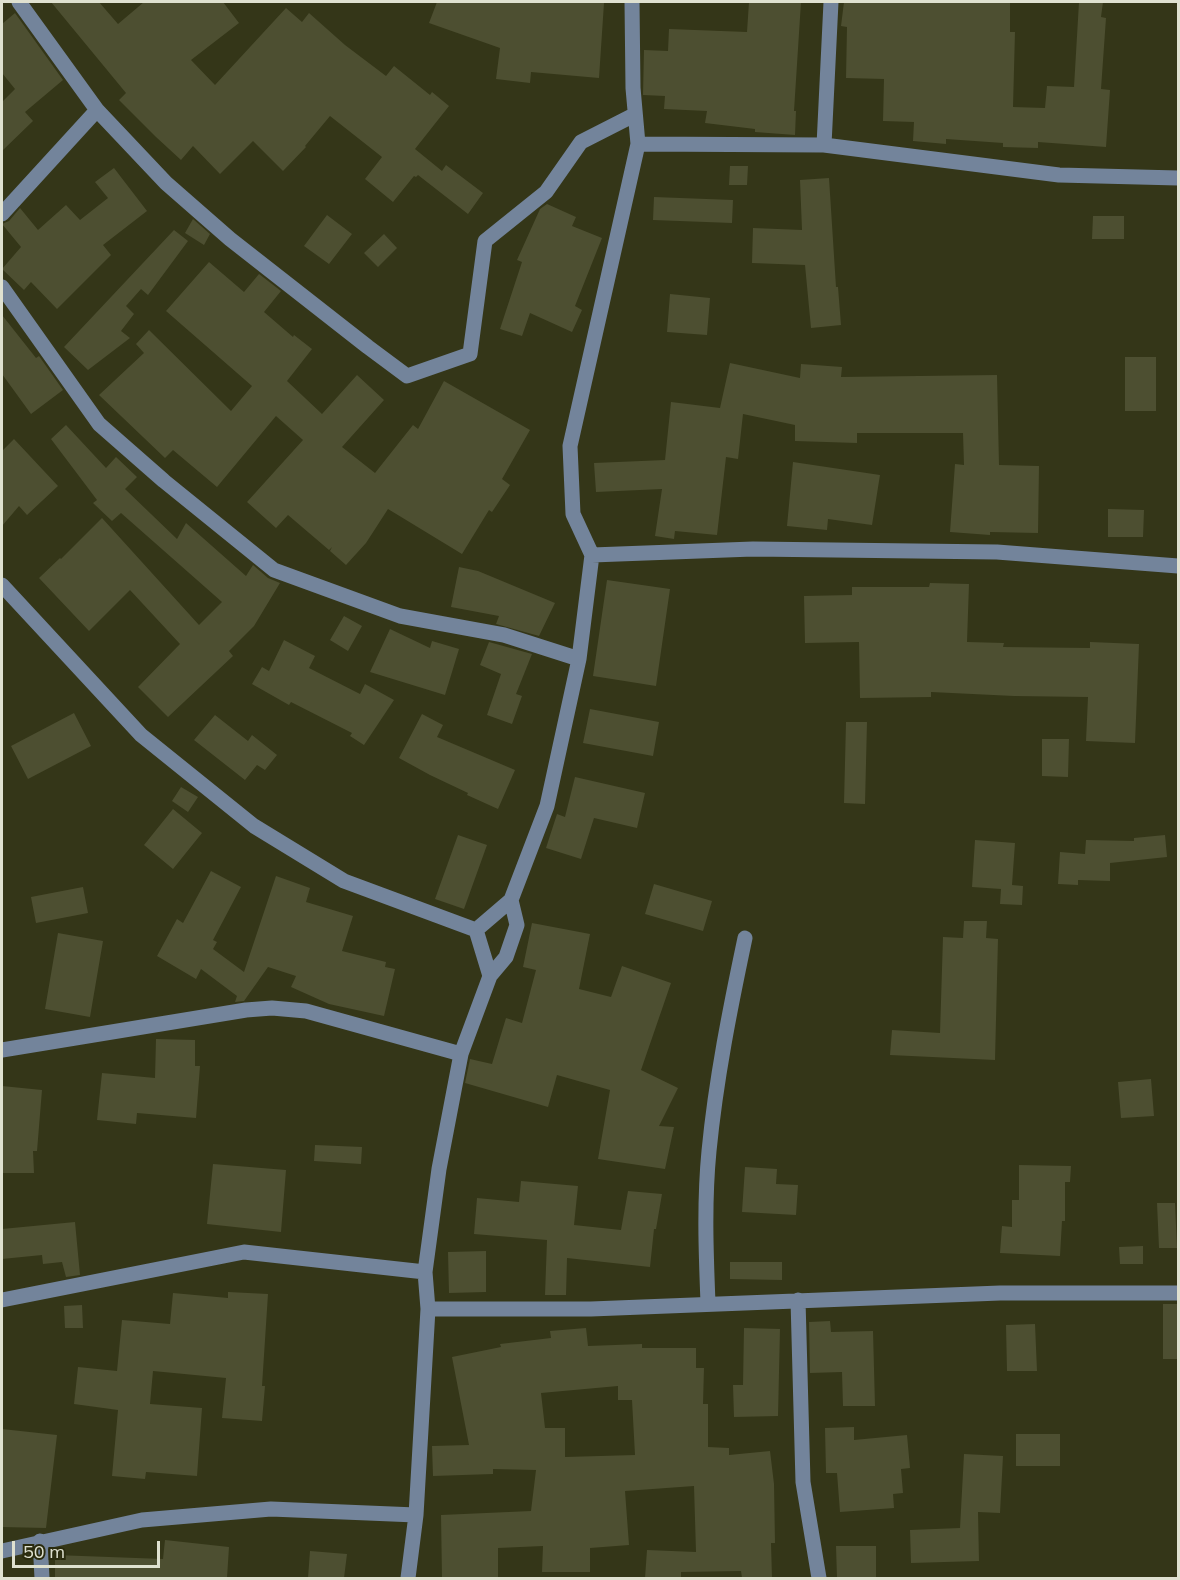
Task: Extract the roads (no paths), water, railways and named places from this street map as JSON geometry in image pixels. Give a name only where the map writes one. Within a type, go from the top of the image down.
[{"type":"street","points":[[19,2],[97,110],[166,183],[230,239],[407,376],[470,354],[485,241],[546,192],[581,142],[634,115]]},
{"type":"street","points":[[476,930],[512,900],[547,806],[579,659],[592,555],[573,514],[570,446],[638,144],[634,115],[632,2]]},
{"type":"street","points":[[824,145],[831,2]]},
{"type":"street","points":[[2,214],[97,110]]},
{"type":"street","points":[[638,144],[824,145],[1059,175],[1179,178]]},
{"type":"street","points":[[2,287],[99,424],[164,481],[274,570],[400,616],[504,635],[579,659]]},
{"type":"street","points":[[592,555],[753,549],[997,552],[1179,567]]},
{"type":"street","points":[[2,585],[141,735],[254,826],[344,880],[476,930]]},
{"type":"street","points":[[408,1578],[416,1515],[428,1309],[425,1272],[439,1169],[461,1054],[490,976],[506,957],[517,925],[512,900]]},
{"type":"street","points":[[476,930],[490,976]]},
{"type":"street","points":[[708,1303],[706,1238],[709,1154],[720,1057],[745,938]]},
{"type":"street","points":[[2,1050],[246,1010],[272,1008],[306,1011],[461,1054]]},
{"type":"street","points":[[2,1299],[244,1252],[425,1272]]},
{"type":"street","points":[[428,1309],[591,1309],[1000,1293],[1179,1293]]},
{"type":"street","points":[[798,1300],[802,1482],[819,1578]]},
{"type":"street","points":[[2,1551],[142,1520],[271,1509],[416,1515]]},
{"type":"street","points":[[40,1541],[42,1578]]}]
